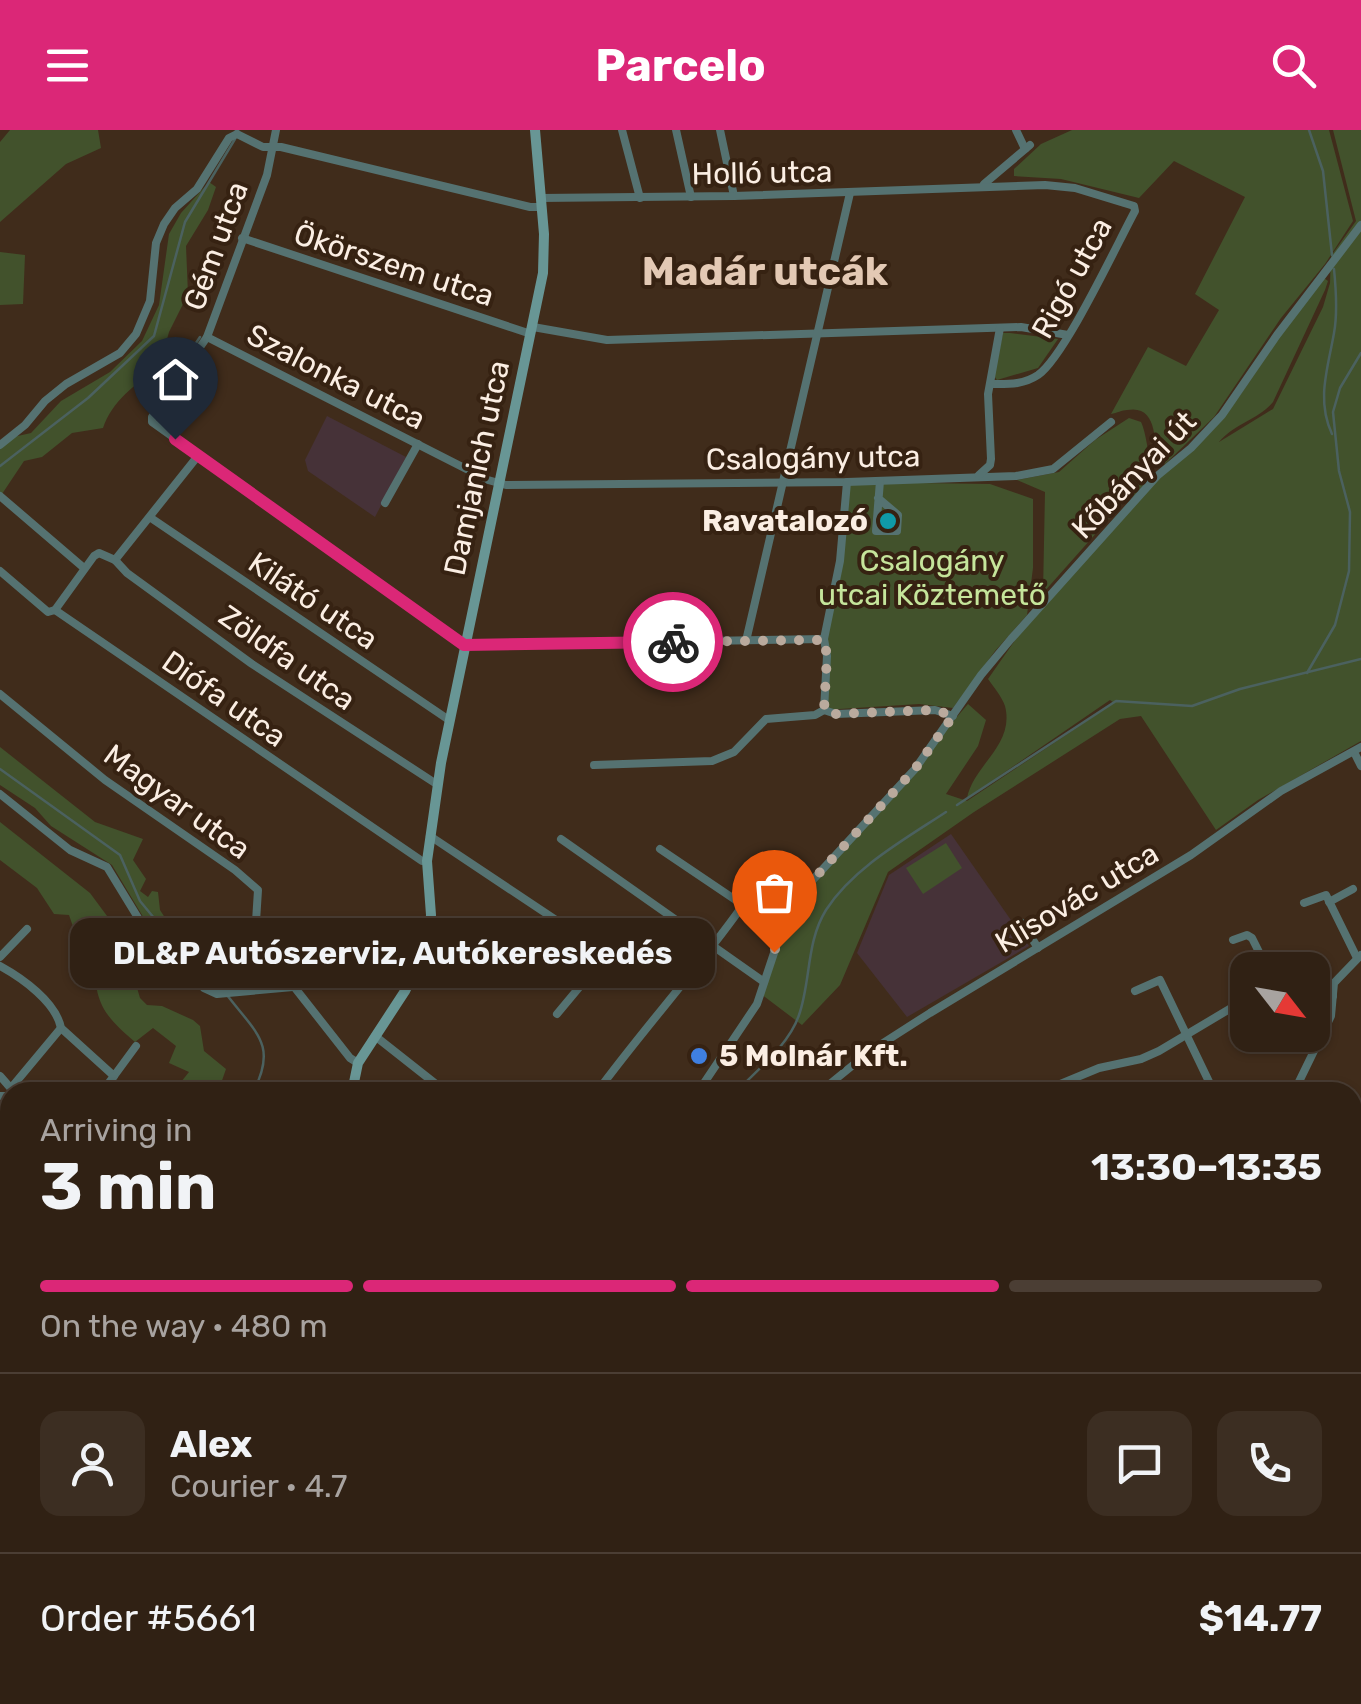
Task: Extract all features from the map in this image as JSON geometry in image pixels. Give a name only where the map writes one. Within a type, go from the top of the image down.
[{"type":"main road","name":"Damjanich utca","points":[[354,1082],[358,1062],[426,951],[431,915],[427,862],[449,720],[544,272],[534,130]]},
{"type":"street","name":"Gém utca","points":[[197,456],[152,422],[152,416],[207,337],[276,130]]},
{"type":"street","points":[[622,130],[640,198]]},
{"type":"street","points":[[676,130],[692,197]]},
{"type":"street","points":[[720,130],[734,196]]},
{"type":"street","points":[[984,184],[1028,147],[1016,130]]},
{"type":"street","name":"Holló utca","points":[[237,132],[263,147],[281,146],[530,207],[541,202],[850,193],[984,184],[1060,185],[1131,204],[1135,211]]},
{"type":"street","points":[[0,444],[25,425],[44,401],[120,353],[136,334],[150,301],[156,243],[164,224],[175,208],[197,190],[229,138],[237,132]]},
{"type":"street","points":[[746,641],[850,193]]},
{"type":"street","name":"Rigó utca","points":[[992,384],[1014,384],[1038,375],[1068,335],[1135,211]]},
{"type":"street","name":"Kőbányai út","points":[[705,1082],[757,1004],[793,903],[915,769],[1011,640],[1157,476],[1222,415],[1276,334],[1361,224]]},
{"type":"street","name":"Ökörszem utca","points":[[242,238],[532,330],[607,340],[1021,327],[1068,335]]},
{"type":"street","points":[[979,475],[991,459],[988,394],[1000,328]]},
{"type":"street","name":"Szalonka utca","points":[[207,337],[498,483]]},
{"type":"street","name":"Csalogány utca","points":[[498,483],[785,483],[1016,476],[1054,469],[1111,422]]},
{"type":"street","points":[[385,503],[418,444]]},
{"type":"street","points":[[55,610],[84,568],[99,554],[115,560],[152,518],[197,456],[464,645],[824,640]]},
{"type":"street","points":[[878,498],[898,515],[897,531],[876,531],[878,498],[880,481]]},
{"type":"street","points":[[824,710],[824,640],[840,561],[847,482]]},
{"type":"street","points":[[0,496],[84,568]]},
{"type":"street","name":"Kilátó utca","points":[[152,518],[449,720]]},
{"type":"street","name":"Zöldfa utca","points":[[115,560],[126,573],[252,664],[438,786]]},
{"type":"street","name":"Diófa utca","points":[[0,572],[48,612],[55,610],[427,862]]},
{"type":"street","name":"Magyar utca","points":[[0,694],[105,780],[258,890],[256,937],[350,1058],[358,1062]]},
{"type":"street","points":[[594,765],[712,761],[734,752],[766,718],[814,715],[824,710],[836,714],[935,710],[953,716]]},
{"type":"street","points":[[1357,750],[1361,766]]},
{"type":"street","name":"Klisovác utca","points":[[832,1082],[869,1052],[1191,855],[1281,792],[1357,750]]},
{"type":"street","points":[[0,794],[70,850],[107,868],[158,948],[204,988],[216,994],[293,987]]},
{"type":"street","points":[[430,836],[607,954]]},
{"type":"street","points":[[560,839],[764,982]]},
{"type":"street","points":[[605,1082],[664,1003],[712,948],[742,902],[660,849]]},
{"type":"street","points":[[1329,902],[1353,889]]},
{"type":"street","points":[[1299,1082],[1331,1016],[1334,983],[1359,956],[1326,895],[1304,904]]},
{"type":"street","points":[[1022,922],[1038,948]]},
{"type":"street","points":[[0,957],[26,929]]},
{"type":"street","points":[[1233,940],[1247,935],[1259,952]]},
{"type":"street","points":[[556,1014],[619,940]]},
{"type":"street","points":[[0,966],[33,989],[60,1020],[62,1028],[114,1076]]},
{"type":"street","points":[[1136,990],[1160,980],[1209,1082]]},
{"type":"street","points":[[1065,1082],[1099,1068],[1141,1059],[1230,1009]]},
{"type":"street","points":[[20,1082],[62,1028]]},
{"type":"street","points":[[375,1036],[433,1082]]},
{"type":"street","points":[[110,1082],[136,1046]]},
{"type":"shaded area","points":[[327,416],[406,457],[375,517],[308,471],[305,460]]},
{"type":"shaded area","points":[[951,834],[1029,946],[907,1017],[857,953],[889,875]]},
{"type":"green space","points":[[10,130],[98,130],[101,148],[66,164],[0,222],[0,142]]},
{"type":"green space","points":[[1072,130],[1329,130],[1353,221],[1214,417],[1165,464],[1156,462],[1153,427],[1144,413],[1127,410],[1111,414],[1148,347],[1186,366],[1219,310],[1195,294],[1245,197],[1174,161],[1139,198],[1061,179],[1014,176],[1014,169],[1041,144]]},
{"type":"green space","points":[[1333,130],[1361,130],[1361,741],[1258,800],[1216,830],[1141,716],[1120,719],[888,872],[840,985],[802,1025],[761,994],[787,914],[968,704],[986,720],[978,746],[946,794],[967,801],[1114,703],[1110,700],[967,798],[999,743],[1007,720],[1004,703],[988,679],[1018,636],[1157,476],[1196,448],[1212,431],[1324,278],[1328,281],[1325,290],[1273,402],[1219,442],[1273,409],[1323,307],[1330,283],[1331,256],[1356,221]]},
{"type":"green space","points":[[209,182],[216,187],[208,210],[186,246],[188,294],[169,332],[159,369],[125,394],[103,428],[72,433],[42,457],[24,461],[0,497],[0,440],[31,433],[61,401],[110,372],[142,341],[159,305],[169,234],[181,213]]},
{"type":"green space","points":[[0,252],[25,255],[23,304],[0,305]]},
{"type":"green space","points":[[1003,333],[1058,339],[1038,368],[997,380],[994,376]]},
{"type":"green space","points":[[1129,418],[1141,422],[1145,433],[1147,480],[1043,593],[1045,492],[1017,480],[1059,472],[1095,440]]},
{"type":"green space","name":"Csalogány utcai Köztemető","points":[[847,482],[990,484],[1033,499],[1033,568],[1027,615],[953,708],[919,704],[824,710],[824,639],[840,561]]},
{"type":"green space","points":[[0,747],[95,822],[143,839],[133,860],[146,879],[140,891],[148,897],[152,891],[158,892],[160,910],[171,927],[184,921],[196,926],[199,950],[223,983],[209,985],[148,925],[112,865],[51,826],[35,808],[0,785]]},
{"type":"green space","points":[[0,822],[90,893],[110,920],[140,998],[147,1005],[162,1006],[200,1026],[204,1051],[226,1069],[221,1082],[181,1082],[189,1072],[169,1063],[176,1046],[153,1028],[135,1042],[114,1023],[98,996],[94,956],[78,941],[69,915],[54,914],[37,888],[0,860]]},
{"type":"green space","points":[[946,843],[962,868],[923,894],[906,868]]},
{"type":"waterway","points":[[1309,130],[1323,171],[1332,255]]},
{"type":"waterway","points":[[0,466],[88,398],[154,336],[185,222],[235,139]]},
{"type":"waterway","points":[[1332,434],[1324,396],[1336,317],[1334,269]]},
{"type":"waterway","points":[[151,409],[200,337]]},
{"type":"waterway","points":[[1307,673],[1335,625],[1349,571],[1350,512],[1339,471],[1333,412],[1340,388],[1361,353]]},
{"type":"waterway","points":[[957,805],[1116,701],[1192,706],[1240,689],[1361,659]]},
{"type":"waterway","points":[[0,769],[120,855],[140,901],[223,989]]},
{"type":"waterway","points":[[746,1082],[794,1026],[803,1002],[815,935],[837,895],[881,855],[946,812]]},
{"type":"waterway","points":[[227,995],[260,1040],[264,1062],[257,1082]]},
{"type":"way so far","points":[[673,642],[824,640],[824,710],[836,714],[935,710],[953,716],[915,769],[798,896],[787,914],[774,952]]},
{"type":"place","name":"Ravatalozó","points":[[888,521]]},
{"type":"place","name":"DL&P Autószerviz, Autókereskedés","points":[[774,952]]},
{"type":"place","name":"5 Molnár Kft.","points":[[699,1056]]},
{"type":"district","name":"Madár utcák","points":[[765,271]]},
{"type":"route","points":[[175,439],[464,645],[673,642]]}]
